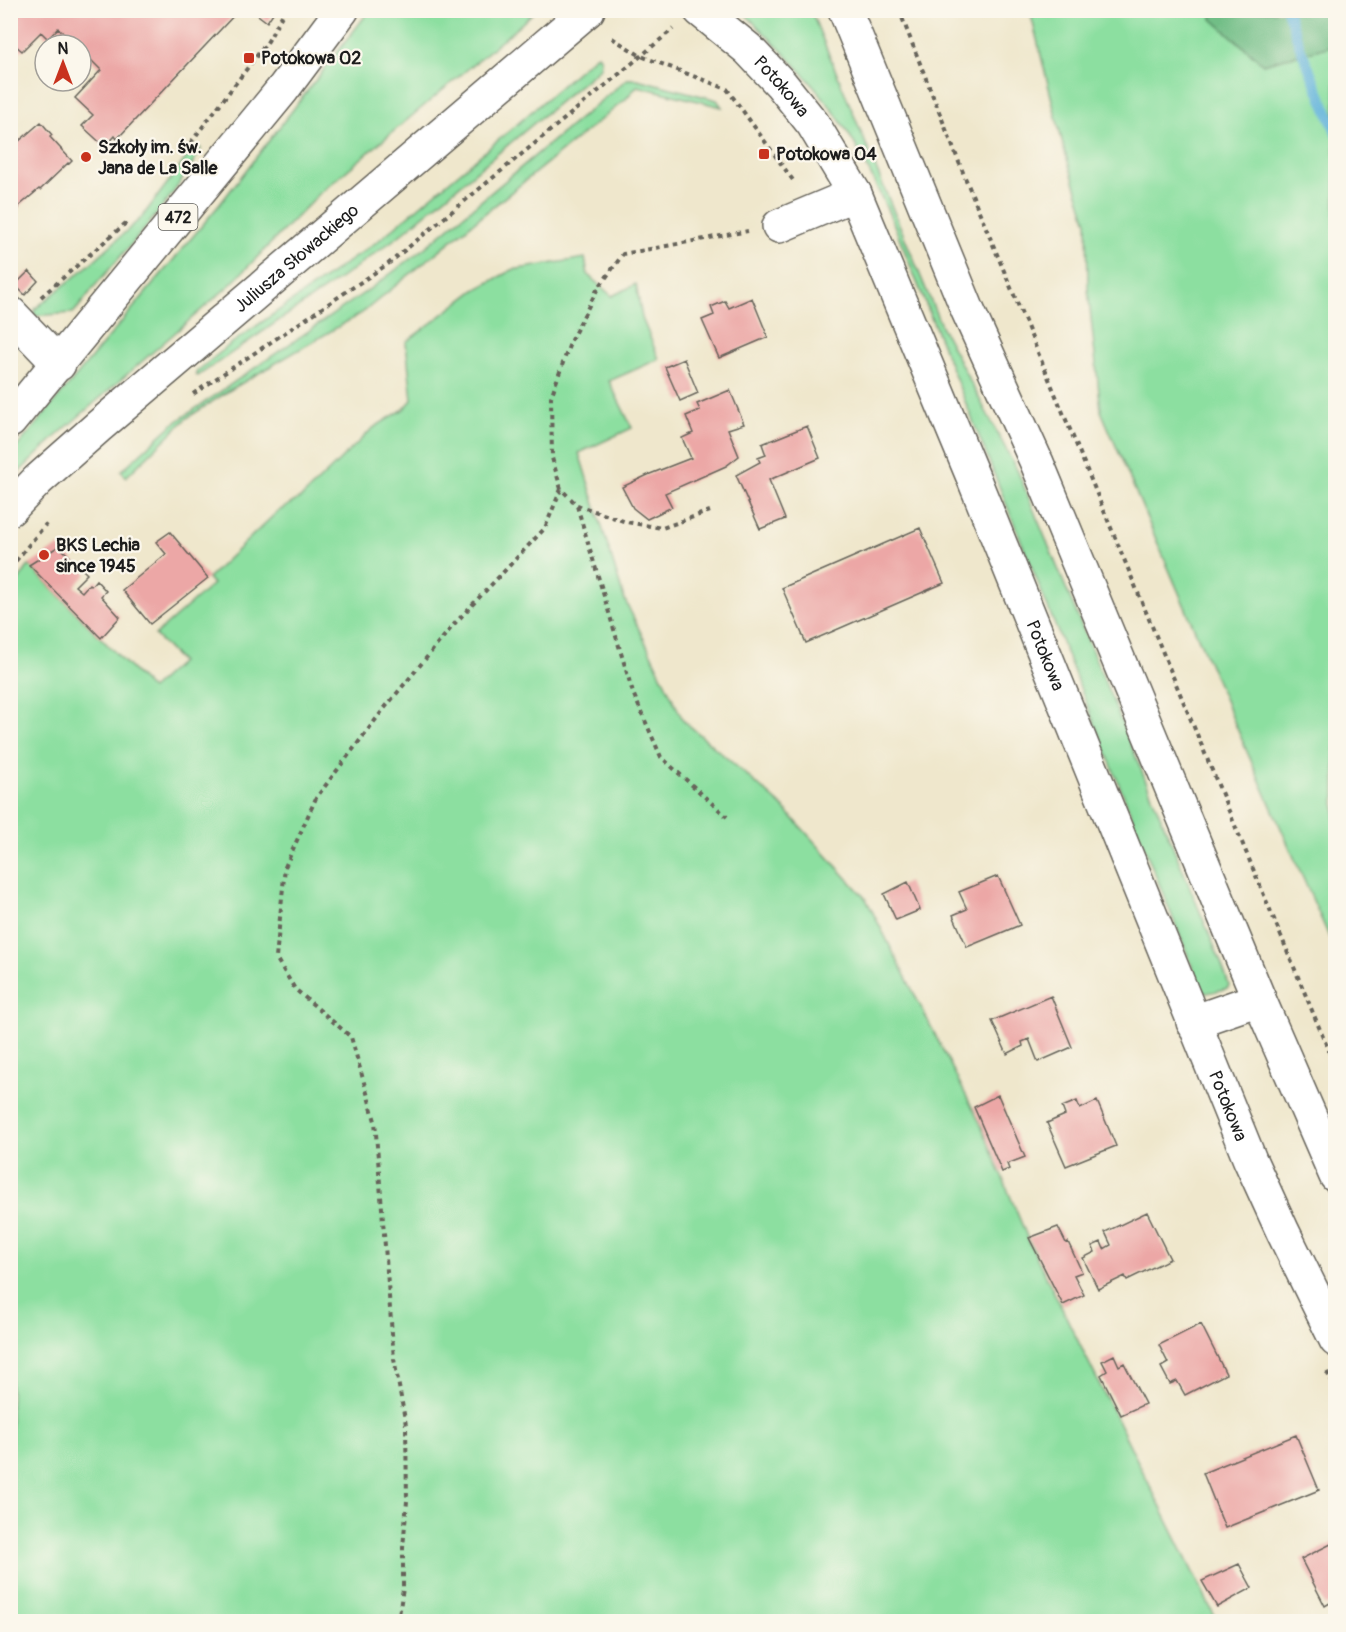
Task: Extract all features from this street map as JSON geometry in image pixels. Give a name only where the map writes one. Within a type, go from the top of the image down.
[{"type":"main road","name":"472","points":[[13,415],[59,364],[283,89],[342,10]]},
{"type":"main road","name":"Juliusza Słowackiego","points":[[10,509],[38,480],[98,427],[588,10]]},
{"type":"main road","points":[[845,10],[968,311],[1037,463],[1335,1176]]},
{"type":"main road","name":"Potokowa","points":[[690,17],[748,49],[781,84],[813,124],[855,194],[973,477],[1250,1160],[1335,1340]]},
{"type":"main road","points":[[778,226],[855,194]]},
{"type":"main road","points":[[13,316],[59,364]]},
{"type":"main road","points":[[1193,1022],[1260,999]]},
{"type":"path","points":[[182,154],[268,41],[285,10]]},
{"type":"path","points":[[899,10],[969,186],[1335,1068]]},
{"type":"path","points":[[191,395],[388,264],[690,17]]},
{"type":"path","points":[[612,38],[641,56],[727,89],[795,184]]},
{"type":"path","points":[[13,316],[88,258],[131,219]]},
{"type":"path","points":[[710,510],[662,528],[626,522],[577,505],[561,489],[552,458],[551,397],[571,340],[597,290],[623,254],[778,226]]},
{"type":"path","points":[[398,1622],[403,1588],[403,1548],[407,1501],[406,1425],[394,1359],[375,1121],[351,1037],[295,989],[276,958],[285,867],[316,798],[383,710],[456,622],[545,528],[561,489]]},
{"type":"path","points":[[577,505],[633,693],[661,758],[727,817]]},
{"type":"path","points":[[10,568],[53,516]]},
{"type":"green space","points":[[369,11],[535,11],[319,194],[230,285],[54,438],[11,480],[11,454],[220,204]]},
{"type":"green space","points":[[742,11],[811,11],[942,328],[1018,472],[1222,965],[1228,988],[1207,993],[1201,988],[892,220],[869,172],[850,136],[832,109],[796,65]]},
{"type":"green space","points":[[1030,11],[1213,11],[1213,19],[1263,64],[1335,45],[1335,950],[1101,411],[1088,290],[1087,222],[1064,149]]},
{"type":"green space","points":[[1213,11],[1335,11],[1335,45],[1263,64],[1212,19]]},
{"type":"green space","points":[[598,55],[601,59],[600,68],[399,236],[198,376],[196,375],[196,372],[232,343],[378,241]]},
{"type":"green space","points":[[627,79],[637,79],[717,100],[722,107],[637,86],[626,99],[362,313],[230,390],[187,418],[126,477],[121,471],[173,424],[377,284],[422,250]]},
{"type":"green space","points":[[196,145],[201,149],[167,201],[73,313],[34,316],[35,309],[89,265],[142,217]]},
{"type":"green space","points":[[585,258],[588,275],[612,296],[636,284],[642,318],[659,359],[609,381],[632,428],[579,453],[624,598],[683,720],[782,806],[866,899],[980,1123],[1030,1244],[1217,1621],[11,1622],[11,592],[29,565],[151,689],[181,662],[155,635],[213,584],[208,578],[277,512],[302,497],[373,428],[404,409],[412,400],[406,342],[475,290],[512,270]]},
{"type":"building","points":[[10,10],[239,10],[117,139],[115,136],[105,147],[82,126],[93,115],[75,98],[80,93],[93,93],[93,79],[101,70],[93,62],[93,33],[63,33],[58,28],[53,33],[33,33],[33,40],[22,51],[15,45],[10,50]]},
{"type":"building","points":[[255,10],[275,10],[267,22],[254,12]]},
{"type":"building","points":[[41,122],[52,135],[50,137],[72,161],[18,207],[13,214],[10,214],[10,149]]},
{"type":"building","points":[[29,271],[38,281],[25,295],[15,285]]},
{"type":"building","points":[[752,298],[768,337],[719,358],[702,320],[714,315],[711,307],[725,301],[729,308]]},
{"type":"building","points":[[684,359],[698,393],[680,401],[665,367]]},
{"type":"building","points":[[730,390],[744,424],[728,429],[739,456],[726,466],[665,493],[672,507],[647,519],[633,508],[622,487],[691,458],[682,438],[693,433],[686,416],[700,410],[697,404]]},
{"type":"building","points":[[807,426],[820,458],[769,480],[785,519],[760,529],[736,475],[760,462],[758,458],[766,455],[762,444]]},
{"type":"building","points":[[920,528],[944,583],[806,643],[782,588]]},
{"type":"building","points":[[170,532],[208,578],[150,624],[122,590],[166,554],[156,542]]},
{"type":"building","points":[[59,546],[87,574],[75,586],[82,592],[96,580],[106,591],[101,596],[120,617],[101,638],[29,565]]},
{"type":"building","points":[[998,876],[1020,925],[967,947],[953,915],[967,909],[959,892]]},
{"type":"building","points":[[908,882],[920,910],[896,920],[884,894]]},
{"type":"building","points":[[1051,996],[1072,1047],[1038,1062],[1029,1039],[1022,1042],[1023,1046],[1007,1054],[992,1021]]},
{"type":"building","points":[[998,1095],[1025,1157],[1007,1164],[1009,1169],[1002,1172],[974,1107]]},
{"type":"building","points":[[1077,1101],[1080,1109],[1097,1101],[1116,1146],[1066,1166],[1047,1123],[1065,1115],[1062,1107]]},
{"type":"building","points":[[1147,1212],[1170,1259],[1127,1280],[1125,1276],[1098,1289],[1083,1258],[1095,1252],[1092,1246],[1101,1242],[1104,1249],[1111,1245],[1105,1232]]},
{"type":"building","points":[[1058,1227],[1082,1272],[1074,1275],[1084,1295],[1063,1305],[1029,1238]]},
{"type":"building","points":[[1201,1324],[1226,1374],[1185,1395],[1177,1381],[1170,1384],[1161,1367],[1168,1363],[1159,1345]]},
{"type":"building","points":[[1114,1355],[1119,1366],[1124,1363],[1145,1404],[1121,1415],[1101,1375],[1107,1371],[1102,1361]]},
{"type":"building","points":[[1296,1435],[1319,1490],[1225,1528],[1203,1473]]},
{"type":"building","points":[[1335,1540],[1335,1600],[1325,1606],[1301,1559]]},
{"type":"building","points":[[1239,1564],[1252,1588],[1217,1607],[1202,1581]]},
{"type":"waterway","points":[[1287,10],[1336,132]]},
{"type":"place","name":"Potokowa 02","points":[[249,58]]},
{"type":"place","name":"Potokowa 04","points":[[764,154]]},
{"type":"place","name":"Szkoły im. św. Jana de La Salle","points":[[86,157]]},
{"type":"place","name":"BKS Lechia since 1945","points":[[44,555]]}]
